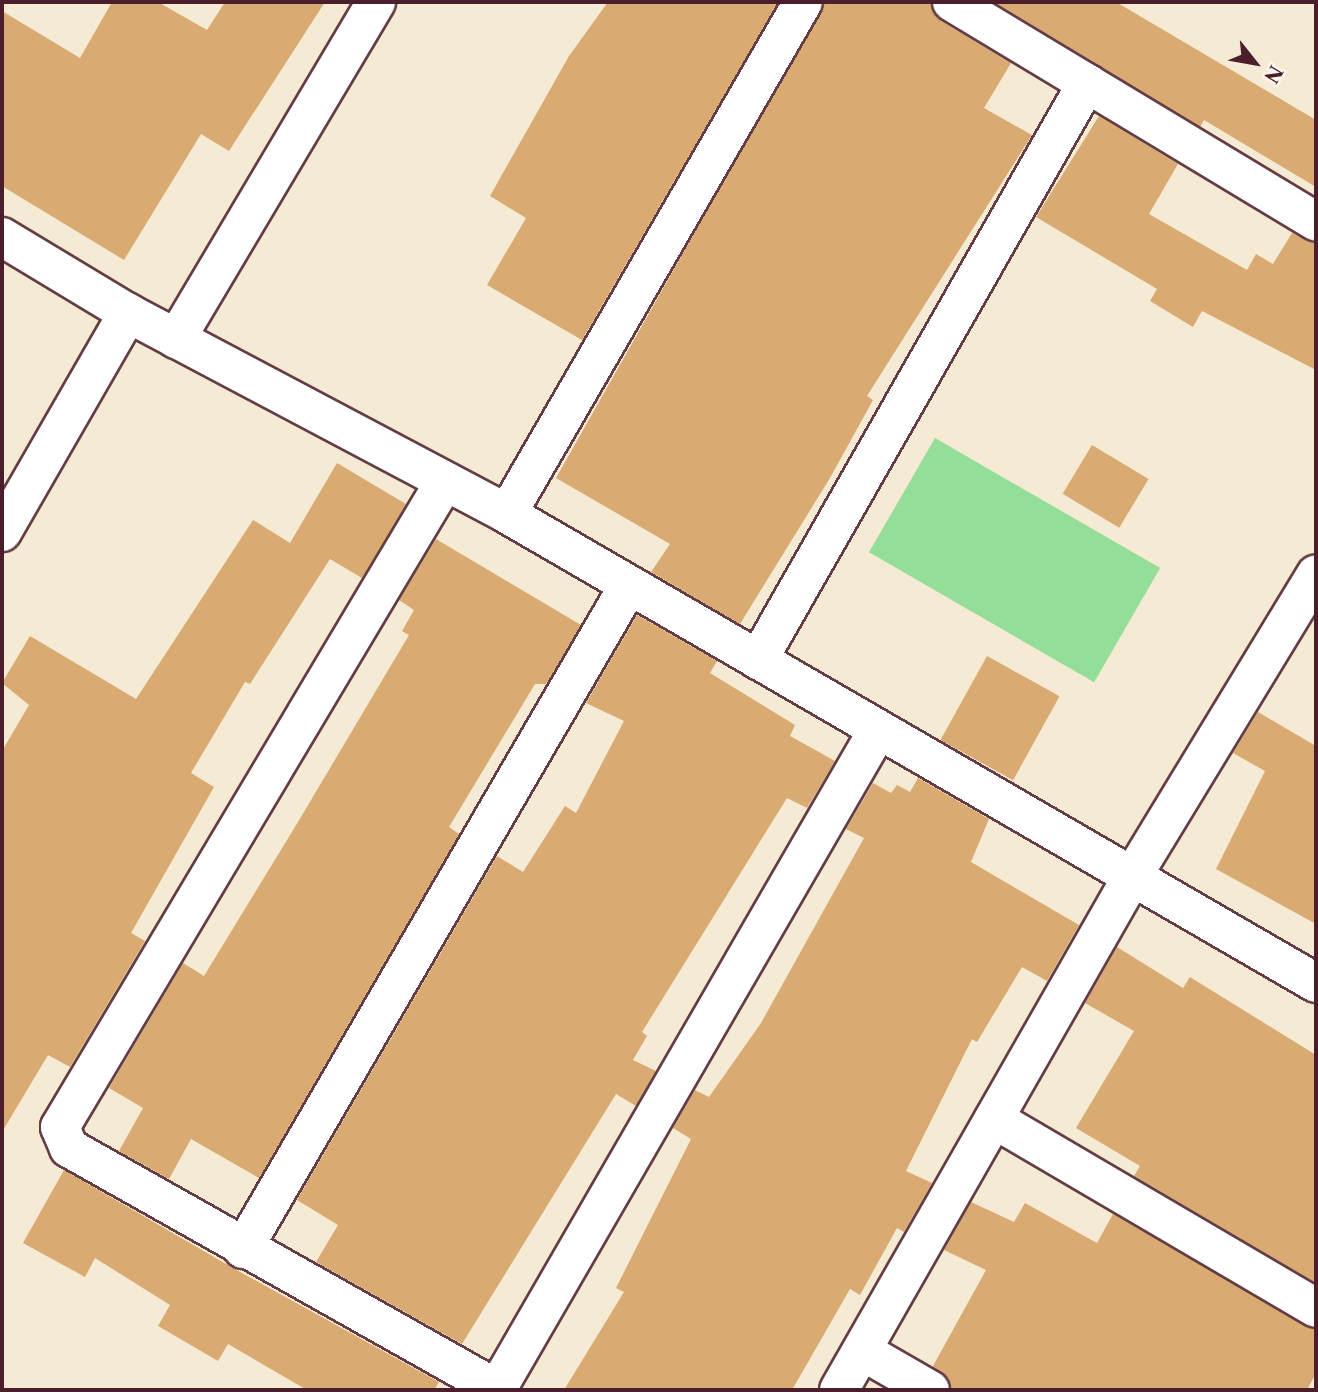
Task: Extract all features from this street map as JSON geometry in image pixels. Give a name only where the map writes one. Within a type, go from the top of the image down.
[{"type":"street","points":[[176,339],[376,2]]},
{"type":"street","points":[[507,514],[803,2]]},
{"type":"street","points":[[952,2],[1316,222]]},
{"type":"street","points":[[758,660],[1087,83]]},
{"type":"street","points":[[2,237],[128,313],[507,514],[1316,983]]},
{"type":"street","points":[[2,532],[128,313]]},
{"type":"street","points":[[445,481],[60,1127],[69,1148],[243,1249],[498,1390],[878,730]]},
{"type":"street","points":[[839,1390],[864,1352],[1132,877],[1316,573]]},
{"type":"street","points":[[243,1249],[629,585]]},
{"type":"street","points":[[994,1119],[1316,1308]]},
{"type":"street","points":[[864,1352],[930,1390]]},
{"type":"green space","points":[[935,438],[1160,568],[1094,682],[869,552]]},
{"type":"building","points":[[112,2],[158,2],[207,30],[225,2],[325,2],[229,151],[201,134],[124,260],[2,186],[2,11],[80,58]]},
{"type":"building","points":[[608,2],[778,2],[582,340],[487,285],[526,218],[490,196],[569,56]]},
{"type":"building","points":[[825,2],[930,2],[941,21],[1011,63],[984,108],[1032,135],[867,396],[873,400],[830,478],[740,624],[651,572],[670,544],[556,478]]},
{"type":"building","points":[[994,2],[1116,2],[1316,120],[1316,187],[1204,120],[1200,127]]},
{"type":"building","points":[[1099,116],[1178,164],[1149,214],[1247,270],[1256,254],[1273,264],[1292,233],[1316,244],[1316,370],[1202,311],[1193,327],[1150,301],[1157,289],[1036,217]]},
{"type":"building","points":[[1092,445],[1149,479],[1119,528],[1063,494]]},
{"type":"building","points":[[337,463],[406,504],[362,578],[330,559],[250,684],[245,682],[191,773],[214,787],[131,933],[145,941],[70,1067],[48,1055],[2,1132],[2,751],[29,705],[2,683],[30,636],[136,699],[253,520],[290,543]]},
{"type":"building","points":[[436,539],[581,625],[546,684],[535,684],[449,827],[459,834],[259,1178],[191,1139],[169,1179],[119,1151],[143,1108],[109,1088],[183,963],[204,976],[298,822],[409,635],[402,631],[414,610],[399,600]]},
{"type":"building","points":[[637,615],[717,661],[710,673],[795,725],[790,736],[835,761],[807,808],[787,798],[642,1032],[647,1036],[633,1060],[656,1071],[636,1106],[616,1094],[462,1344],[316,1262],[338,1225],[297,1200],[497,856],[523,872],[565,806],[576,813],[624,721],[586,703]]},
{"type":"building","points":[[987,656],[1060,696],[1013,780],[940,740]]},
{"type":"building","points":[[1258,712],[1316,746],[1316,924],[1216,869],[1265,771],[1233,753]]},
{"type":"building","points":[[918,778],[989,819],[971,862],[1079,925],[1047,981],[1022,967],[977,1042],[972,1039],[906,1171],[932,1183],[904,1232],[897,1228],[860,1295],[850,1289],[792,1390],[564,1390],[624,1292],[616,1288],[691,1139],[673,1128],[695,1090],[709,1097],[761,1023],[864,838],[846,829],[873,783],[891,793],[897,785],[910,792]]},
{"type":"building","points":[[1117,947],[1183,988],[1190,977],[1316,1055],[1316,1283],[1134,1176],[1140,1166],[1076,1128],[1134,1031],[1085,1003]]},
{"type":"building","points":[[64,1170],[233,1268],[439,1382],[434,1390],[307,1390],[228,1344],[218,1361],[158,1326],[170,1305],[95,1258],[85,1277],[23,1243]]},
{"type":"building","points":[[971,1202],[1014,1222],[1025,1203],[1097,1243],[1113,1214],[1316,1330],[1316,1373],[1307,1390],[952,1390],[933,1366],[986,1270],[944,1250]]}]
